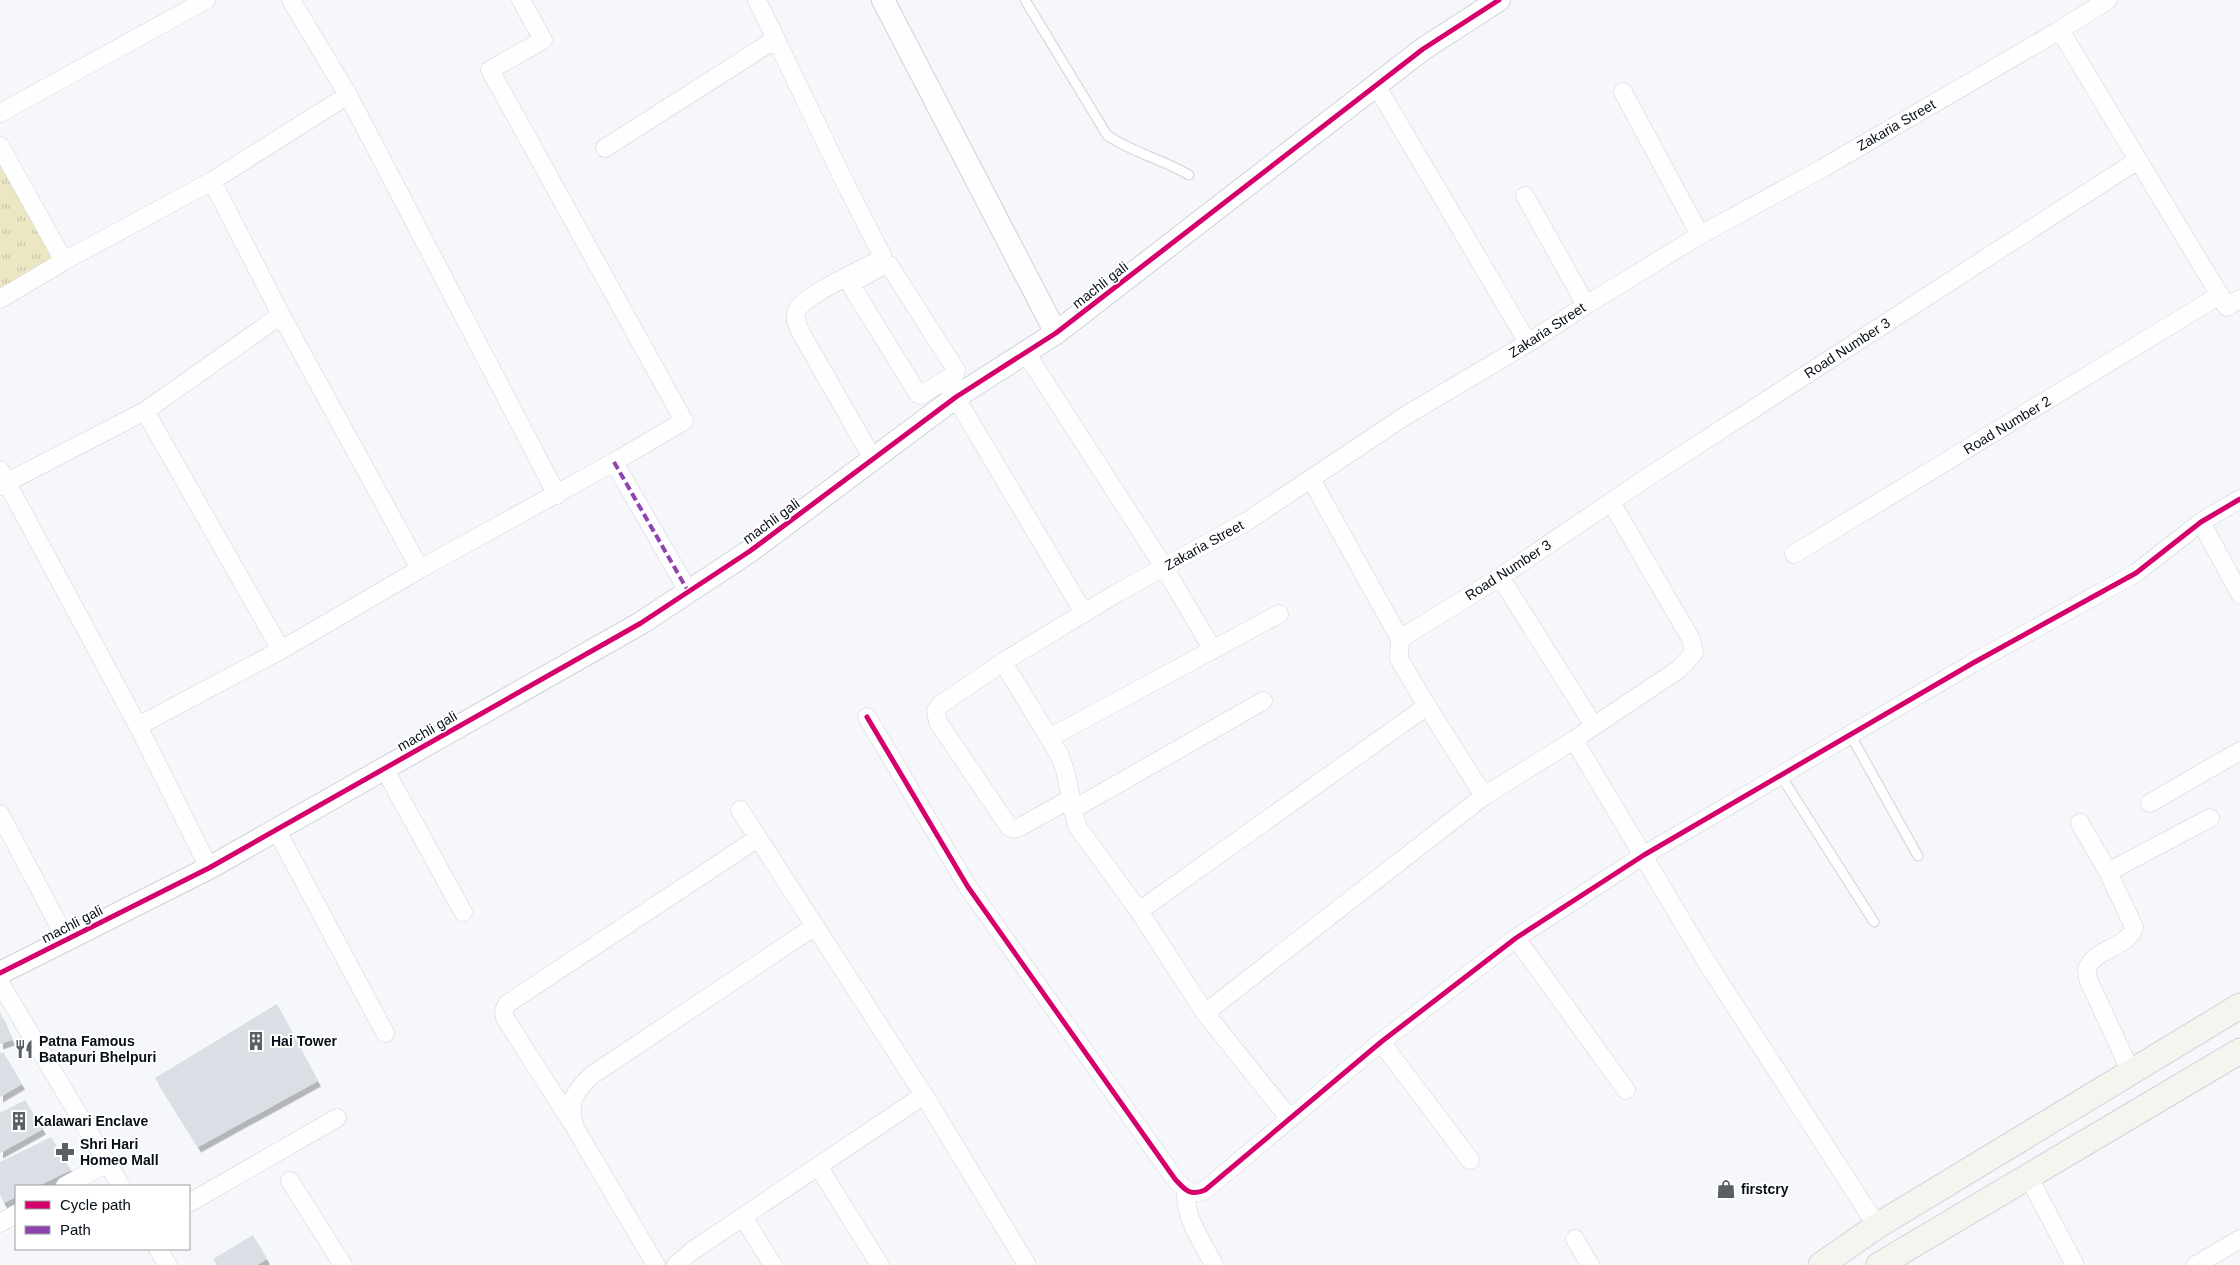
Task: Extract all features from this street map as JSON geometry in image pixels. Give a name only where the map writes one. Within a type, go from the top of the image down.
[{"type":"main road","points":[[1821,1265],[1877,1226],[2240,1006]]},
{"type":"main road","points":[[1879,1265],[2240,1051]]},
{"type":"street","points":[[0,113],[206,0]]},
{"type":"street","points":[[290,0],[348,96],[557,495]]},
{"type":"street","points":[[138,726],[281,650],[420,569],[557,495],[684,421],[490,70],[543,40],[522,0]]},
{"type":"street","points":[[757,0],[882,255],[876,266],[854,282],[852,287],[918,394],[950,389]]},
{"type":"street","points":[[884,0],[1056,333]]},
{"type":"street","name":"machli gali","points":[[0,973],[209,868],[641,623],[750,551],[873,459],[950,389],[1026,353],[1056,333],[1423,49],[1499,0]]},
{"type":"street","name":"Zakaria Street","points":[[1071,804],[1020,827],[1014,829],[1009,827],[1001,818],[938,722],[936,710],[940,705],[1003,662],[1084,613],[1246,522],[1405,416],[1528,343],[1700,235],[1823,168],[2108,0]]},
{"type":"street","points":[[2060,30],[2228,307],[2240,299]]},
{"type":"street","points":[[605,148],[776,39]]},
{"type":"street","points":[[1376,85],[1528,343]]},
{"type":"street","points":[[1623,92],[1700,235]]},
{"type":"street","points":[[0,298],[212,181],[348,96]]},
{"type":"street","points":[[0,146],[64,261]]},
{"type":"street","name":"Road Number 3","points":[[1400,639],[1500,577],[1611,502],[2138,160]]},
{"type":"street","points":[[212,181],[281,315],[420,569]]},
{"type":"street","points":[[1525,196],[1586,305]]},
{"type":"street","points":[[873,459],[801,332],[796,316],[797,310],[812,297],[876,266],[889,265],[956,370],[950,389],[1084,613]]},
{"type":"street","name":"Road Number 2","points":[[1794,554],[2220,295]]},
{"type":"street","points":[[209,868],[138,726],[2,479],[145,411],[281,315]]},
{"type":"street","points":[[1026,353],[1164,567],[1213,650]]},
{"type":"street","points":[[145,411],[281,650]]},
{"type":"street","points":[[614,462],[688,591]]},
{"type":"street","points":[[1311,479],[1400,639],[1399,659],[1484,796]]},
{"type":"street","points":[[867,717],[968,887],[1175,1179],[1192,1194],[1205,1190],[1381,1042],[1516,938],[1644,855],[1851,736],[1973,663],[2136,573],[2201,522],[2240,499]]},
{"type":"street","points":[[1205,1014],[1484,796],[1574,740],[1679,669],[1694,653],[1692,640],[1611,502]]},
{"type":"street","points":[[2201,522],[2240,594]]},
{"type":"street","points":[[1500,577],[1594,726]]},
{"type":"street","points":[[1049,738],[1279,614]]},
{"type":"street","points":[[1003,662],[1059,754],[1065,770],[1071,804],[1081,833],[1139,911],[1205,1014],[1290,1119]]},
{"type":"street","points":[[1071,804],[1263,701]]},
{"type":"street","points":[[1139,911],[1427,706]]},
{"type":"street","points":[[1574,740],[1706,961],[1877,1226]]},
{"type":"street","points":[[2150,803],[2240,751]]},
{"type":"street","points":[[384,768],[463,912]]},
{"type":"street","points":[[740,810],[924,1095],[1027,1265]]},
{"type":"street","points":[[0,814],[66,939]]},
{"type":"street","points":[[2108,872],[2210,818]]},
{"type":"street","points":[[2080,822],[2108,872],[2134,927],[2129,936],[2094,958],[2086,969],[2088,979],[2131,1072]]},
{"type":"street","points":[[276,829],[385,1033]]},
{"type":"street","points":[[656,1265],[575,1128],[506,1018],[504,1010],[506,1004],[758,838]]},
{"type":"street","points":[[575,1128],[571,1116],[575,1094],[592,1075],[815,926]]},
{"type":"street","points":[[1516,938],[1626,1090]]},
{"type":"street","points":[[0,983],[120,1185]]},
{"type":"street","points":[[1381,1042],[1470,1160]]},
{"type":"street","points":[[676,1265],[692,1251],[924,1095]]},
{"type":"street","points":[[190,1202],[337,1118]]},
{"type":"street","points":[[67,1185],[107,1162]]},
{"type":"street","points":[[818,1166],[880,1265]]},
{"type":"street","points":[[2028,1176],[2075,1265]]},
{"type":"street","points":[[290,1180],[343,1265]]},
{"type":"street","points":[[1186,1190],[1185,1204],[1188,1215],[1214,1265]]},
{"type":"street","points":[[0,1223],[15,1215]]},
{"type":"street","points":[[743,1217],[773,1265]]},
{"type":"street","points":[[1575,1239],[1590,1265]]},
{"type":"street","points":[[2196,1265],[2240,1239]]},
{"type":"street","points":[[159,1250],[168,1265]]},
{"type":"lane","points":[[1025,0],[1107,135],[1127,147],[1172,164],[1189,175]]},
{"type":"lane","points":[[1851,736],[1918,856]]},
{"type":"lane","points":[[1781,776],[1874,922]]},
{"type":"green space","points":[[0,165],[54,258],[0,289]]},
{"type":"building","name":"Hai Tower","points":[[277,1004],[318,1081],[198,1147],[155,1078]]},
{"type":"building","points":[[0,1012],[12,1040],[0,1044]]},
{"type":"building","points":[[3,1052],[22,1084],[0,1097],[0,1053]]},
{"type":"building","name":"Kalawari Enclave","points":[[25,1100],[43,1129],[0,1153],[0,1113]]},
{"type":"building","points":[[51,1137],[71,1170],[40,1185],[15,1185],[15,1198],[4,1203],[0,1195],[0,1162]]},
{"type":"building","points":[[253,1235],[267,1259],[257,1265],[217,1265],[213,1259]]},
{"type":"marked path","points":[[614,462],[688,591]]},
{"type":"cycle path","points":[[0,973],[209,868],[641,623],[750,551],[956,397],[1056,333],[1423,49],[1499,0]]},
{"type":"cycle path","points":[[867,717],[968,887],[1175,1179],[1188,1191],[1195,1193],[1205,1190],[1381,1042],[1516,938],[1644,855],[1973,663],[2136,573],[2201,522],[2240,499]]},
{"type":"place","name":"Hai Tower","points":[[256,1041]]},
{"type":"place","name":"Patna Famous Batapuri Bhelpuri","points":[[24,1049]]},
{"type":"place","name":"Kalawari Enclave","points":[[19,1121]]},
{"type":"place","name":"Shri Hari Homeo Mall","points":[[65,1152]]},
{"type":"place","name":"firstcry","points":[[1726,1189]]}]
